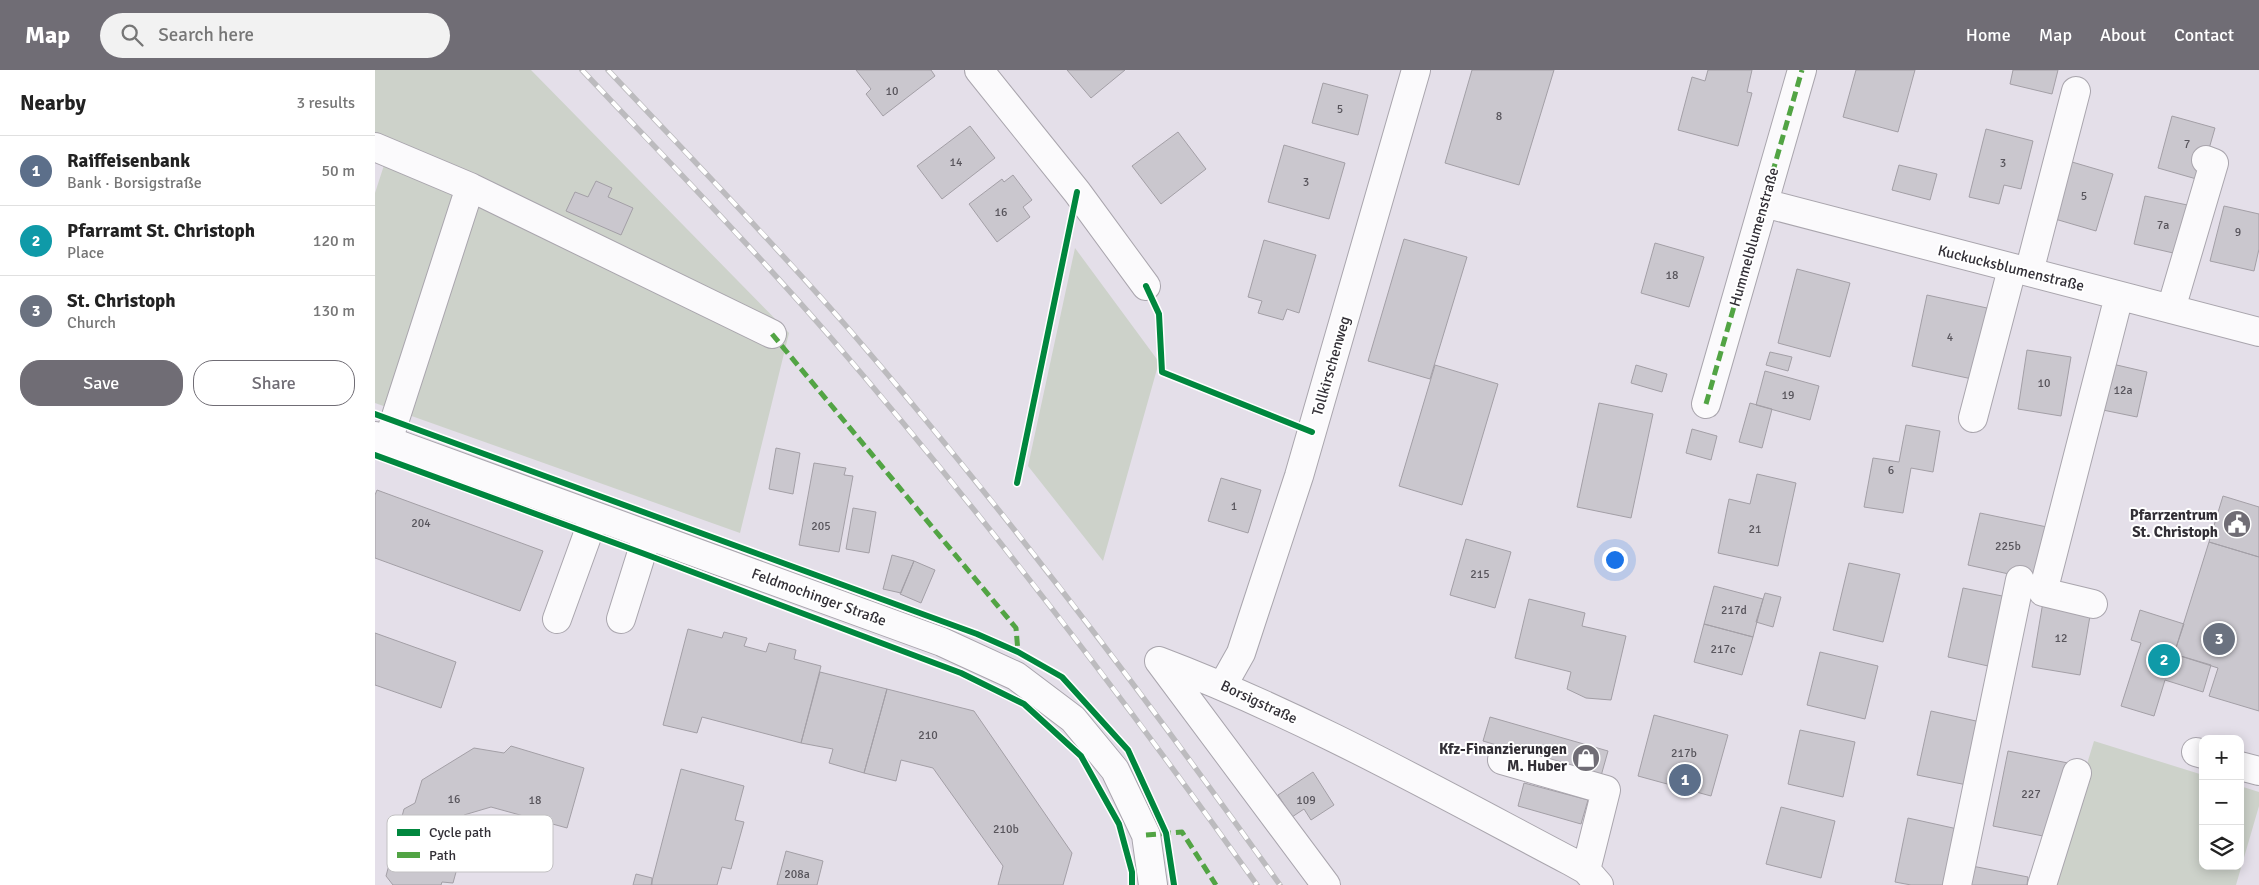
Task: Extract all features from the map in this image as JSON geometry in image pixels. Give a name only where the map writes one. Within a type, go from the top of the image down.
[{"type":"street","points":[[979,70],[1077,192],[1146,286]]},
{"type":"street","name":"Tollkirschenweg","points":[[1223,685],[1241,653],[1301,467],[1416,70]]},
{"type":"street","name":"Hummelblumenstraße","points":[[1706,404],[1801,70]]},
{"type":"street","points":[[1973,418],[2076,91]]},
{"type":"street","points":[[375,147],[470,187],[772,334]]},
{"type":"street","points":[[2171,309],[2214,163],[2206,160]]},
{"type":"street","points":[[381,438],[470,187]]},
{"type":"street","name":"Kuckucksblumenstraße","points":[[1764,203],[2259,332]]},
{"type":"street","points":[[2093,604],[2043,592],[2119,296]]},
{"type":"street","name":"Feldmochinger Straße","points":[[381,438],[942,642],[1017,676],[1073,719],[1115,770],[1146,835],[1153,885]]},
{"type":"street","points":[[557,619],[594,517]]},
{"type":"street","points":[[621,619],[647,536]]},
{"type":"street","points":[[1957,885],[2020,580]]},
{"type":"street","name":"Borsigstraße","points":[[1327,885],[1159,661],[1223,685],[1361,752],[1592,878]]},
{"type":"street","points":[[1502,760],[1606,790],[1592,878]]},
{"type":"street","points":[[2244,767],[2259,771]]},
{"type":"street","points":[[2042,885],[2077,773]]},
{"type":"shaded area","points":[[375,70],[531,70],[789,333],[740,533],[375,403],[375,193],[386,159],[375,155]]},
{"type":"shaded area","points":[[1075,248],[1159,362],[1103,561],[1028,466]]},
{"type":"shaded area","points":[[2094,741],[2199,774],[2199,870],[2240,870],[2236,885],[2050,885]]},
{"type":"shaded area","points":[[2244,787],[2259,792],[2259,806],[2244,858]]},
{"type":"building","points":[[856,70],[931,70],[935,76],[883,116],[866,94],[871,89]]},
{"type":"building","points":[[1067,70],[1125,70],[1091,98]]},
{"type":"building","points":[[1472,70],[1554,70],[1519,185],[1445,163]]},
{"type":"building","points":[[1708,70],[1752,70],[1747,92],[1752,93],[1738,146],[1678,130],[1692,77],[1705,81]]},
{"type":"building","points":[[1856,70],[1915,70],[1898,132],[1843,117]]},
{"type":"building","points":[[2013,70],[2058,70],[2052,94],[2010,84]]},
{"type":"building","points":[[1323,83],[1368,95],[1358,135],[1312,123]]},
{"type":"building","points":[[2172,116],[2215,128],[2200,180],[2158,168]]},
{"type":"building","points":[[970,126],[995,158],[942,199],[917,166]]},
{"type":"building","points":[[1986,129],[2033,141],[2021,189],[2004,185],[1999,204],[1969,197]]},
{"type":"building","points":[[1178,132],[1206,169],[1161,204],[1132,166]]},
{"type":"building","points":[[1284,145],[1345,163],[1329,219],[1268,202]]},
{"type":"building","points":[[2072,162],[2113,174],[2096,231],[2055,219]]},
{"type":"building","points":[[1899,165],[1937,174],[1930,200],[1892,190]]},
{"type":"building","points":[[1013,175],[1032,200],[1023,207],[1030,217],[997,242],[969,204],[1002,179],[1004,182]]},
{"type":"building","points":[[596,181],[612,188],[608,197],[633,208],[621,235],[566,211],[575,192],[588,197]]},
{"type":"building","points":[[2145,196],[2192,206],[2182,255],[2134,244]]},
{"type":"building","points":[[2224,206],[2259,214],[2259,249],[2254,271],[2210,261]]},
{"type":"building","points":[[1404,239],[1467,257],[1430,379],[1368,361]]},
{"type":"building","points":[[1264,240],[1316,255],[1299,313],[1287,309],[1283,320],[1258,313],[1262,301],[1248,297]]},
{"type":"building","points":[[1655,243],[1704,257],[1689,307],[1641,293]]},
{"type":"building","points":[[1797,269],[1850,283],[1830,357],[1778,343]]},
{"type":"building","points":[[1927,295],[1987,308],[1972,379],[1912,366]]},
{"type":"building","points":[[2027,350],[2071,357],[2061,416],[2018,409]]},
{"type":"building","points":[[1770,352],[1792,357],[1788,371],[1766,365]]},
{"type":"building","points":[[2108,363],[2147,372],[2137,417],[2098,409]]},
{"type":"building","points":[[1435,365],[1498,384],[1462,505],[1399,486]]},
{"type":"building","points":[[1636,365],[1667,374],[1662,392],[1631,383]]},
{"type":"building","points":[[1765,371],[1819,386],[1810,420],[1756,405]]},
{"type":"building","points":[[1599,403],[1653,414],[1631,518],[1577,507]]},
{"type":"building","points":[[1750,403],[1772,409],[1762,448],[1739,442]]},
{"type":"building","points":[[1906,425],[1940,431],[1933,472],[1911,468],[1903,513],[1864,507],[1873,458],[1899,462]]},
{"type":"building","points":[[1692,429],[1717,436],[1711,460],[1686,453]]},
{"type":"building","points":[[776,448],[800,453],[793,494],[769,489]]},
{"type":"building","points":[[814,463],[846,468],[844,475],[853,476],[839,552],[799,545]]},
{"type":"building","points":[[1757,474],[1796,483],[1778,566],[1718,553],[1729,499],[1750,504]]},
{"type":"building","points":[[1221,478],[1261,490],[1248,533],[1208,521]]},
{"type":"building","points":[[377,490],[543,551],[520,611],[375,558],[375,495]]},
{"type":"building","name":"Pfarrzentrum St. Christoph","points":[[2223,496],[2259,507],[2259,557],[2209,542]]},
{"type":"building","points":[[853,508],[876,512],[869,553],[846,549]]},
{"type":"building","points":[[1980,513],[2047,527],[2036,580],[1968,565]]},
{"type":"building","points":[[1466,539],[1511,552],[1495,608],[1450,595]]},
{"type":"building","points":[[2209,542],[2259,557],[2259,711],[2209,696],[2218,668],[2174,654]]},
{"type":"building","points":[[892,555],[914,561],[901,593],[883,589]]},
{"type":"building","points":[[914,561],[935,570],[921,603],[900,594]]},
{"type":"building","points":[[1849,563],[1900,574],[1883,642],[1833,630]]},
{"type":"building","points":[[1714,586],[1763,599],[1753,637],[1704,624]]},
{"type":"building","points":[[1963,588],[2012,598],[1997,668],[1948,657]]},
{"type":"building","points":[[1765,593],[1781,597],[1773,627],[1756,622]]},
{"type":"building","points":[[1529,599],[1585,613],[1582,626],[1626,636],[1611,700],[1586,698],[1567,689],[1571,672],[1515,658]]},
{"type":"building","points":[[2043,602],[2091,610],[2080,675],[2032,667]]},
{"type":"building","points":[[2140,610],[2184,624],[2174,654],[2211,665],[2203,692],[2165,680],[2154,716],[2121,706],[2141,643],[2131,640]]},
{"type":"building","points":[[1704,624],[1753,637],[1742,675],[1694,662]]},
{"type":"building","points":[[688,629],[722,638],[724,632],[747,638],[744,646],[766,652],[769,643],[796,650],[794,659],[821,666],[801,743],[702,717],[697,733],[663,725]]},
{"type":"building","points":[[375,633],[456,662],[441,708],[375,685]]},
{"type":"building","points":[[1820,652],[1878,666],[1865,719],[1807,705]]},
{"type":"building","points":[[820,672],[887,689],[864,773],[829,763],[833,749],[801,743]]},
{"type":"building","points":[[887,689],[974,711],[1072,853],[1063,885],[998,885],[1003,866],[933,768],[901,760],[896,781],[864,773]]},
{"type":"building","points":[[1931,711],[1985,723],[1972,786],[1917,775]]},
{"type":"building","points":[[1654,715],[1728,735],[1711,796],[1638,776]]},
{"type":"building","points":[[1490,717],[1608,751],[1601,776],[1483,741]]},
{"type":"building","points":[[1800,730],[1855,742],[1843,797],[1788,784]]},
{"type":"building","points":[[511,746],[584,768],[567,828],[553,824],[553,815],[520,815],[491,807],[464,815],[402,815],[404,809],[415,803],[422,780],[474,748],[504,753]]},
{"type":"building","points":[[2008,751],[2068,763],[2053,838],[1993,826]]},
{"type":"building","points":[[681,769],[744,786],[735,820],[744,822],[731,869],[722,867],[717,885],[651,885]]},
{"type":"building","points":[[1313,772],[1334,805],[1311,820],[1304,809],[1292,817],[1278,795]]},
{"type":"building","points":[[1524,783],[1588,800],[1581,824],[1518,806]]},
{"type":"building","points":[[1781,807],[1835,821],[1821,878],[1766,864]]},
{"type":"building","points":[[1908,818],[1962,830],[1951,885],[1911,885],[1895,882]]},
{"type":"building","points":[[786,851],[823,861],[817,885],[777,885]]},
{"type":"building","points":[[1972,866],[2028,877],[2027,885],[1968,885]]},
{"type":"building","points":[[387,872],[456,872],[453,883],[442,882],[441,885],[393,885],[386,876]]},
{"type":"building","points":[[636,874],[652,878],[652,885],[633,885]]},
{"type":"railway","points":[[582,70],[709,203],[832,339],[888,405],[1051,607],[1257,885]]},
{"type":"railway","points":[[608,70],[759,229],[904,394],[1016,531],[1070,601],[1280,885]]},
{"type":"marked path","points":[[1706,404],[1802,70]]},
{"type":"marked path","points":[[772,334],[1016,628],[1018,652]]},
{"type":"marked path","points":[[1146,835],[1182,832],[1216,885]]},
{"type":"cycle path","points":[[1017,483],[1077,192]]},
{"type":"cycle path","points":[[1146,286],[1159,314],[1162,372],[1312,432]]},
{"type":"cycle path","points":[[375,414],[977,634],[1018,652],[1062,677],[1128,750],[1166,833],[1174,885]]},
{"type":"cycle path","points":[[375,455],[961,673],[1024,704],[1081,756],[1119,824],[1132,872],[1132,885]]},
{"type":"place","name":"Pfarrzentrum St. Christoph","points":[[2237,524]]},
{"type":"place","name":"St. Christoph","points":[[2219,639]]},
{"type":"place","name":"Pfarramt St. Christoph","points":[[2164,660]]},
{"type":"place","name":"Kfz-Finanzierungen M. Huber","points":[[1586,758]]},
{"type":"place","name":"Raiffeisenbank","points":[[1685,780]]}]
